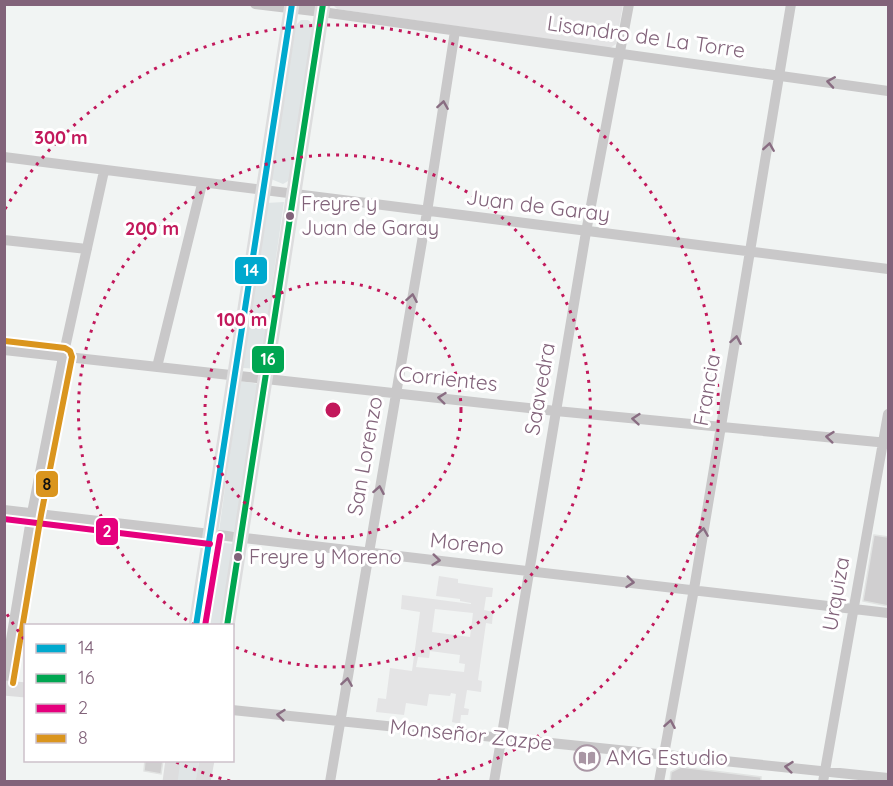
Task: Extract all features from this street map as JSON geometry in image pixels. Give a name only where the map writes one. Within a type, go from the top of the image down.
[{"type":"main road","points":[[196,624],[291,7]]},
{"type":"main road","points":[[227,624],[322,8]]},
{"type":"main road","points":[[4,688],[24,690]]},
{"type":"main road","points":[[170,782],[173,762]]},
{"type":"main road","points":[[203,782],[207,762]]},
{"type":"street","name":"Lisandro de La Torre","points":[[255,4],[322,8],[455,31],[781,74],[888,91]]},
{"type":"street","name":"Saavedra","points":[[494,782],[586,232],[629,4]]},
{"type":"street","name":"Francia","points":[[659,782],[694,589],[791,4]]},
{"type":"street","name":"San Lorenzo","points":[[330,782],[427,212],[455,31]]},
{"type":"street","name":"Juan de Garay","points":[[4,158],[888,269]]},
{"type":"street","points":[[4,682],[32,513],[63,357],[104,171]]},
{"type":"street","points":[[157,367],[202,184]]},
{"type":"street","points":[[4,240],[87,249]]},
{"type":"street","name":"Corrientes","points":[[4,350],[556,411],[886,443]]},
{"type":"street","name":"Urquiza","points":[[824,776],[852,610],[886,443],[888,414]]},
{"type":"street","name":"Moreno","points":[[4,510],[694,589],[888,614]]},
{"type":"street","name":"Monseñor Zazpe","points":[[234,710],[664,754],[824,776],[888,778]]},
{"type":"shaded area","points":[[333,5],[623,5],[616,44],[610,48],[337,9]]},
{"type":"shaded area","points":[[301,20],[308,20],[315,26],[290,180],[283,184],[271,179],[296,25]]},
{"type":"shaded area","points":[[284,202],[260,369],[243,368],[266,203]]},
{"type":"shaded area","points":[[240,381],[259,384],[236,531],[219,531]]},
{"type":"shaded area","points":[[216,542],[234,544],[222,624],[202,624]]},
{"type":"shaded area","points":[[439,576],[458,579],[458,583],[493,588],[492,597],[486,597],[484,610],[493,612],[492,624],[486,623],[478,680],[482,681],[481,692],[467,690],[464,708],[469,709],[468,715],[461,715],[460,724],[452,722],[456,694],[451,693],[450,696],[429,694],[427,706],[406,703],[404,715],[376,712],[378,698],[386,699],[390,668],[412,671],[420,612],[401,609],[402,595],[471,604],[460,601],[460,599],[436,596]],"holes":[[[435,609],[473,613],[470,637],[432,632]],[[430,651],[460,655],[459,663],[465,664],[464,672],[416,667],[418,657],[429,658]]]},
{"type":"shaded area","points":[[179,762],[199,762],[196,781],[175,782]]},
{"type":"building","points":[[874,535],[888,537],[888,606],[863,601]]},
{"type":"building","points":[[145,762],[163,762],[161,774],[144,771]]},
{"type":"building","points":[[681,767],[761,777],[761,782],[670,782],[671,772]]},
{"type":"transit line","name":"14","points":[[196,624],[292,4]]},
{"type":"transit line","name":"16","points":[[227,624],[323,4]]},
{"type":"transit line","name":"8","points":[[5,341],[65,348],[70,351],[72,357],[41,515],[13,683]]},
{"type":"transit line","name":"2","points":[[4,519],[210,544]]},
{"type":"transit line","name":"2","points":[[205,624],[220,536]]},
{"type":"place","name":"Freyre y Juan de Garay","points":[[290,216]]},
{"type":"place","name":"Freyre y Moreno","points":[[238,557]]},
{"type":"place","name":"AMG Estudio","points":[[587,758]]}]
